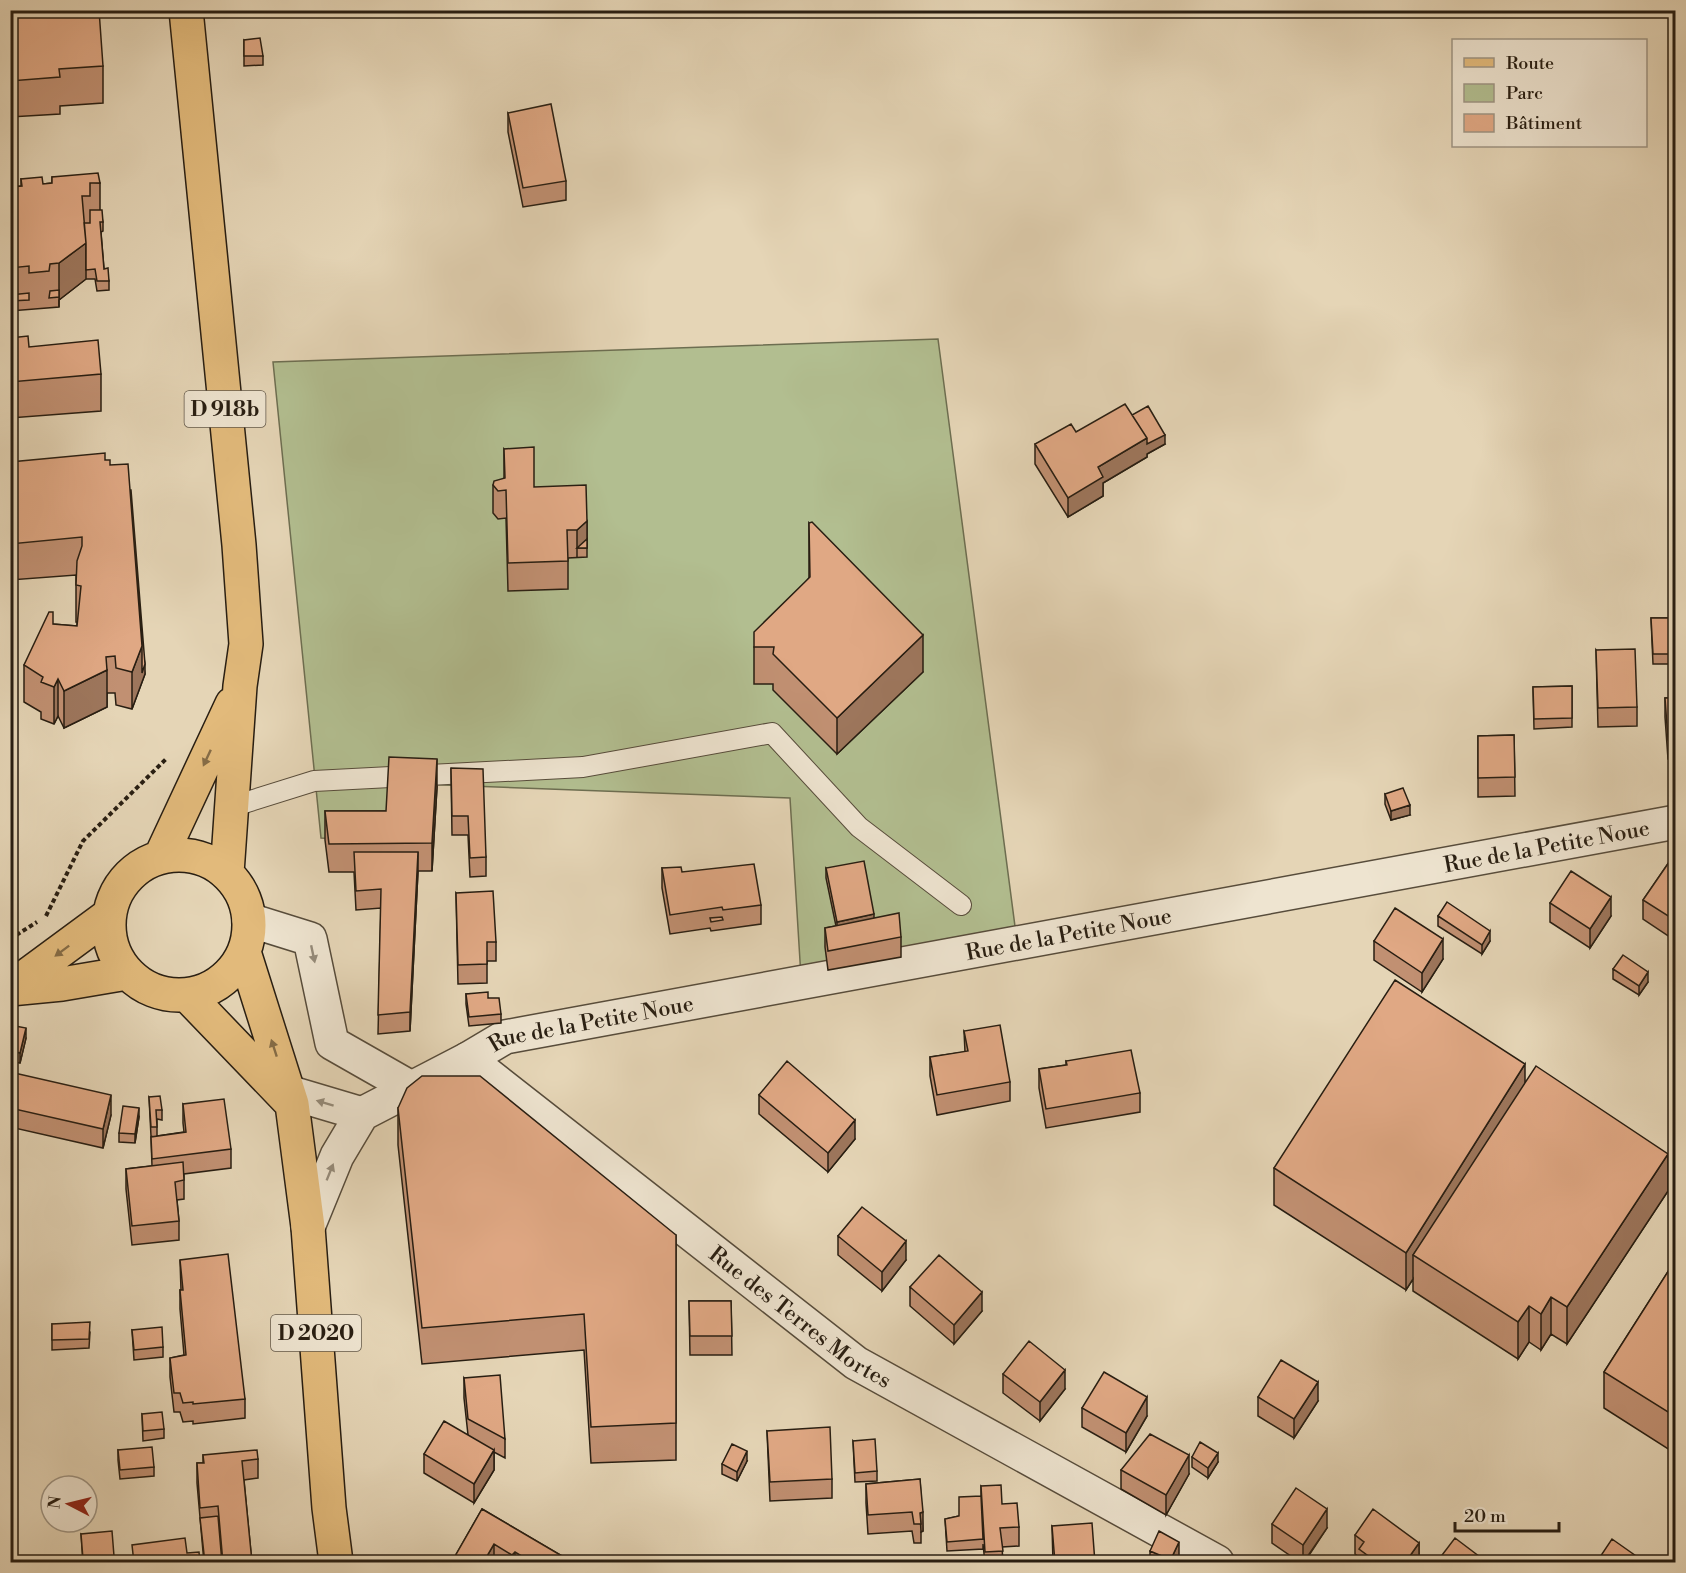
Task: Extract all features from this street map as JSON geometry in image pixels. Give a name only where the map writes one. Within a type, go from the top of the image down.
[{"type":"main road","name":"D 918b","points":[[186,10],[246,644],[240,686],[227,873]]},
{"type":"main road","name":"D 918b","points":[[161,856],[240,686]]},
{"type":"main road","points":[[185,854],[207,860],[227,873],[238,887],[246,903],[246,936],[234,968],[221,981],[205,991],[187,995],[165,994],[144,987],[127,973],[116,956],[109,936],[109,915],[114,896],[124,880],[141,865],[161,856],[185,854]]},
{"type":"main road","points":[[10,989],[109,915]]},
{"type":"main road","name":"D 2020","points":[[246,936],[290,1098],[308,1227],[329,1508],[336,1563]]},
{"type":"main road","points":[[10,989],[62,984],[127,973]]},
{"type":"main road","points":[[187,995],[290,1098]]},
{"type":"street","name":"Rue de la Petite Noue","points":[[468,1059],[505,1037],[1676,822]]},
{"type":"street","points":[[246,936],[310,939],[332,1043],[411,1088]]},
{"type":"street","points":[[308,1227],[337,1156],[362,1114],[468,1059]]},
{"type":"street","name":"Rue des Terres Mortes","points":[[468,1059],[856,1363],[1217,1563]]},
{"type":"street","points":[[290,1098],[362,1114]]},
{"type":"lane","points":[[231,807],[314,781],[583,768],[772,732],[859,827],[961,905]]},
{"type":"path","points":[[10,939],[48,915],[82,841],[175,750]]},
{"type":"green space","points":[[938,339],[1016,934],[801,977],[790,798],[391,783],[385,841],[321,838],[273,362]]},
{"type":"building","points":[[10,10],[99,10],[103,66],[59,69],[60,77],[10,81]]},
{"type":"building","points":[[260,38],[263,56],[244,56],[244,40]]},
{"type":"building","points":[[551,104],[566,181],[523,188],[508,113]]},
{"type":"building","points":[[98,173],[100,183],[90,183],[90,196],[82,196],[86,243],[59,263],[50,264],[49,271],[29,273],[29,266],[10,268],[10,187],[22,186],[21,179],[42,177],[43,184],[52,183],[52,177]]},
{"type":"building","points":[[90,210],[102,210],[103,222],[100,222],[104,269],[108,268],[109,281],[97,281],[95,269],[86,270],[84,223],[90,223]]},
{"type":"building","points":[[59,290],[59,297],[49,298],[50,291]]},
{"type":"building","points":[[29,293],[29,300],[10,301],[10,295]]},
{"type":"building","points":[[28,336],[29,347],[98,340],[101,374],[10,382],[10,338]]},
{"type":"building","points":[[1125,404],[1147,438],[1098,467],[1103,477],[1068,498],[1035,444],[1071,424],[1076,432]]},
{"type":"building","points":[[1148,406],[1165,435],[1147,444],[1147,438],[1132,415]]},
{"type":"building","points":[[534,447],[534,487],[586,485],[587,521],[577,530],[567,530],[568,561],[508,563],[506,490],[498,491],[493,485],[494,481],[505,478],[504,449]]},
{"type":"building","points":[[105,453],[105,460],[110,460],[110,465],[128,464],[142,646],[132,672],[116,668],[115,656],[106,657],[107,670],[64,691],[58,679],[54,687],[41,682],[43,677],[24,665],[49,612],[53,612],[53,624],[77,626],[81,586],[76,585],[77,561],[82,546],[82,537],[10,544],[10,462]]},
{"type":"building","points":[[130,490],[145,664],[142,673],[142,646]]},
{"type":"building","points":[[812,522],[923,635],[837,718],[773,654],[774,647],[754,647],[754,632],[810,577],[809,523]]},
{"type":"building","points":[[587,539],[587,548],[577,548]]},
{"type":"building","points":[[1651,618],[1672,618],[1672,654],[1653,654]]},
{"type":"building","points":[[1635,649],[1637,707],[1598,708],[1596,650]]},
{"type":"building","points":[[1572,686],[1572,718],[1534,719],[1533,687]]},
{"type":"building","points":[[1665,698],[1676,698],[1676,740],[1668,740]]},
{"type":"building","points":[[1514,735],[1515,777],[1478,778],[1478,736]]},
{"type":"building","points":[[389,757],[437,759],[432,843],[329,844],[325,811],[386,811]]},
{"type":"building","points":[[451,768],[483,769],[486,857],[470,858],[468,816],[452,816]]},
{"type":"building","points":[[1403,788],[1410,805],[1391,811],[1385,794]]},
{"type":"building","points":[[354,852],[418,852],[410,1012],[378,1015],[381,889],[356,891]]},
{"type":"building","points":[[1676,852],[1676,921],[1643,900]]},
{"type":"building","points":[[864,861],[874,914],[837,922],[826,868]]},
{"type":"building","points":[[754,864],[761,905],[723,910],[722,907],[670,915],[662,868],[681,867],[682,872]]},
{"type":"building","points":[[1571,871],[1611,897],[1590,929],[1550,903]]},
{"type":"building","points":[[493,891],[496,942],[487,942],[487,964],[458,965],[456,893]]},
{"type":"building","points":[[1447,902],[1490,931],[1482,945],[1438,916]]},
{"type":"building","points":[[1395,908],[1443,939],[1422,973],[1374,941]]},
{"type":"building","points":[[899,913],[901,937],[828,951],[825,928]]},
{"type":"building","points":[[722,917],[723,920],[711,922],[710,918]]},
{"type":"building","points":[[1623,955],[1648,972],[1639,986],[1613,969]]},
{"type":"building","points":[[1395,980],[1525,1064],[1406,1253],[1274,1168]]},
{"type":"building","points":[[488,992],[488,998],[499,998],[501,1014],[469,1017],[466,994]]},
{"type":"building","points":[[10,1025],[26,1028],[20,1053],[10,1051]]},
{"type":"building","points":[[1000,1025],[1010,1082],[937,1095],[930,1057],[968,1051],[964,1031]]},
{"type":"building","points":[[1131,1050],[1140,1093],[1046,1109],[1039,1069],[1067,1065],[1066,1061]]},
{"type":"building","points":[[787,1061],[855,1120],[828,1153],[759,1095]]},
{"type":"building","points":[[1536,1066],[1668,1154],[1567,1307],[1551,1297],[1541,1314],[1529,1306],[1518,1322],[1413,1255]]},
{"type":"building","points":[[10,1072],[111,1095],[103,1129],[10,1108]]},
{"type":"building","points":[[422,1076],[480,1076],[676,1235],[676,1423],[591,1427],[584,1314],[422,1328],[398,1108],[407,1088]]},
{"type":"building","points":[[160,1096],[162,1110],[156,1110],[157,1127],[151,1127],[149,1097]]},
{"type":"building","points":[[224,1099],[231,1149],[152,1159],[151,1137],[186,1132],[183,1104]]},
{"type":"building","points":[[123,1106],[139,1108],[135,1134],[119,1133]]},
{"type":"building","points":[[183,1162],[184,1180],[175,1182],[179,1221],[132,1226],[126,1169]]},
{"type":"building","points":[[862,1207],[906,1241],[882,1272],[838,1236]]},
{"type":"building","points":[[228,1254],[245,1399],[183,1403],[180,1393],[174,1393],[170,1358],[186,1355],[180,1290],[183,1290],[180,1260]]},
{"type":"building","points":[[939,1255],[982,1292],[954,1325],[910,1287]]},
{"type":"building","points":[[1676,1259],[1676,1417],[1604,1372]]},
{"type":"building","points":[[689,1301],[731,1301],[732,1336],[690,1336]]},
{"type":"building","points":[[90,1322],[89,1339],[52,1340],[52,1324]]},
{"type":"building","points":[[162,1327],[163,1347],[134,1350],[132,1330]]},
{"type":"building","points":[[1029,1341],[1065,1370],[1040,1402],[1003,1374]]},
{"type":"building","points":[[1281,1360],[1318,1382],[1294,1419],[1258,1397]]},
{"type":"building","points":[[1104,1372],[1147,1397],[1126,1433],[1082,1408]]},
{"type":"building","points":[[500,1375],[505,1439],[468,1419],[464,1378]]},
{"type":"building","points":[[162,1412],[164,1429],[143,1431],[142,1414]]},
{"type":"building","points":[[444,1421],[494,1450],[474,1484],[424,1454]]},
{"type":"building","points":[[830,1427],[832,1479],[770,1482],[767,1431]]},
{"type":"building","points":[[1150,1434],[1189,1455],[1166,1495],[1121,1470]]},
{"type":"building","points":[[875,1439],[877,1471],[855,1473],[853,1441]]},
{"type":"building","points":[[1200,1442],[1218,1453],[1208,1468],[1192,1457]]},
{"type":"building","points":[[732,1444],[747,1451],[737,1472],[722,1464]]},
{"type":"building","points":[[152,1447],[154,1467],[120,1470],[118,1450]]},
{"type":"building","points":[[257,1450],[258,1459],[242,1461],[252,1562],[223,1563],[218,1506],[200,1508],[197,1463],[204,1463],[203,1455]]},
{"type":"building","points":[[920,1479],[923,1512],[920,1513],[921,1524],[914,1524],[912,1512],[868,1515],[866,1484]]},
{"type":"building","points":[[1001,1485],[1002,1504],[1017,1503],[1019,1527],[1000,1528],[1003,1551],[985,1552],[981,1486]]},
{"type":"building","points":[[1296,1488],[1327,1509],[1303,1545],[1272,1524]]},
{"type":"building","points":[[981,1496],[983,1539],[947,1542],[945,1519],[959,1516],[959,1497]]},
{"type":"building","points":[[482,1509],[574,1563],[533,1563],[515,1552],[512,1555],[494,1544],[483,1563],[461,1563],[454,1558]]},
{"type":"building","points":[[1373,1509],[1419,1543],[1405,1563],[1378,1563],[1359,1549],[1364,1542],[1355,1535]]},
{"type":"building","points":[[218,1516],[222,1563],[205,1563],[200,1518]]},
{"type":"building","points":[[1092,1523],[1095,1563],[1055,1563],[1052,1526]]},
{"type":"building","points":[[112,1531],[114,1556],[83,1559],[81,1534]]},
{"type":"building","points":[[1159,1531],[1179,1542],[1172,1557],[1183,1563],[1161,1563],[1164,1557],[1150,1551]]},
{"type":"building","points":[[185,1538],[187,1553],[199,1552],[200,1563],[134,1563],[132,1545]]},
{"type":"building","points":[[1455,1538],[1488,1563],[1436,1563]]},
{"type":"building","points":[[1612,1539],[1646,1563],[1596,1563]]}]
